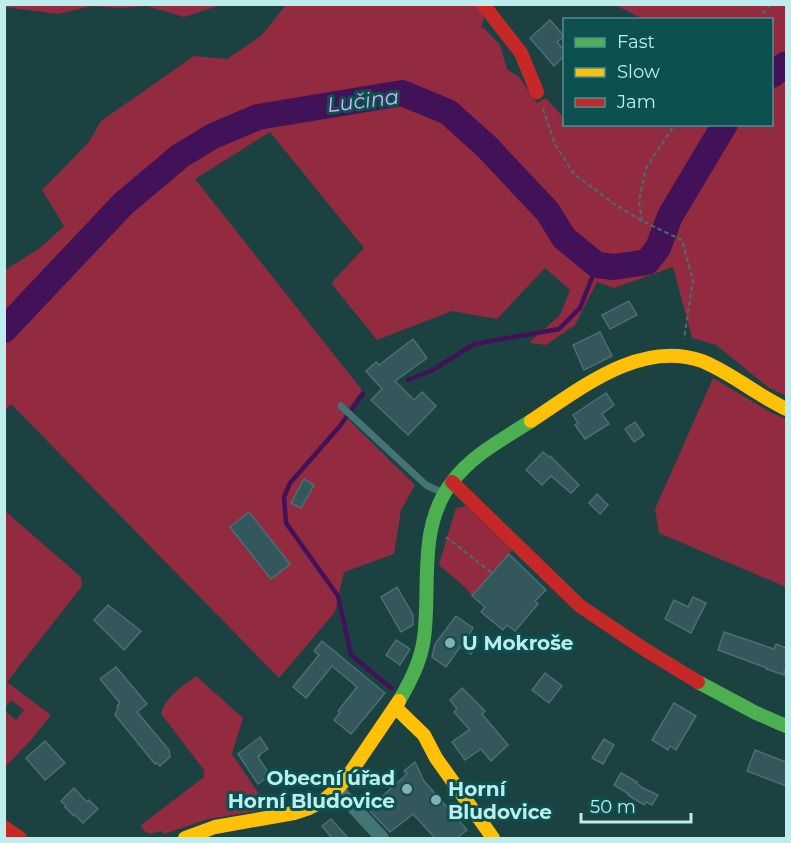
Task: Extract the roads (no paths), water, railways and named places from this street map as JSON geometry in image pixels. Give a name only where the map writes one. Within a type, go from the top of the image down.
[{"type":"street","points":[[483,4],[521,53],[537,92]]},
{"type":"street","points":[[185,838],[215,827],[276,817],[297,811],[326,798],[347,777],[382,728],[418,663],[424,640],[426,565],[431,528],[437,506],[448,488],[469,463],[479,455],[575,392],[645,357],[681,356],[705,362],[786,409]]},
{"type":"street","points":[[448,488],[580,606],[713,691],[786,726]]},
{"type":"street","points":[[395,707],[424,735],[436,758],[493,838]]},
{"type":"street","points":[[337,789],[382,838]]},
{"type":"street","points":[[4,827],[20,838]]},
{"type":"lane","points":[[343,408],[426,485],[448,488]]},
{"type":"waterway","name":"Lučina","points":[[773,74],[786,64]]},
{"type":"waterway","name":"Lučina","points":[[4,330],[123,204],[180,156],[213,136],[258,117],[402,93],[448,112],[486,146],[548,212],[564,238],[597,265],[614,267],[647,262],[658,248],[670,216],[724,126]]},
{"type":"waterway","points":[[408,380],[431,371],[474,344],[559,329],[580,308],[597,265]]},
{"type":"waterway","points":[[363,394],[340,426],[290,483],[284,497],[286,523],[338,596],[351,655],[391,688]]},
{"type":"place","name":"U Mokroše","points":[[450,643]]},
{"type":"place","name":"Obecní úřad Horní Bludovice","points":[[407,789]]},
{"type":"place","name":"Horní Bludovice","points":[[436,800]]}]
